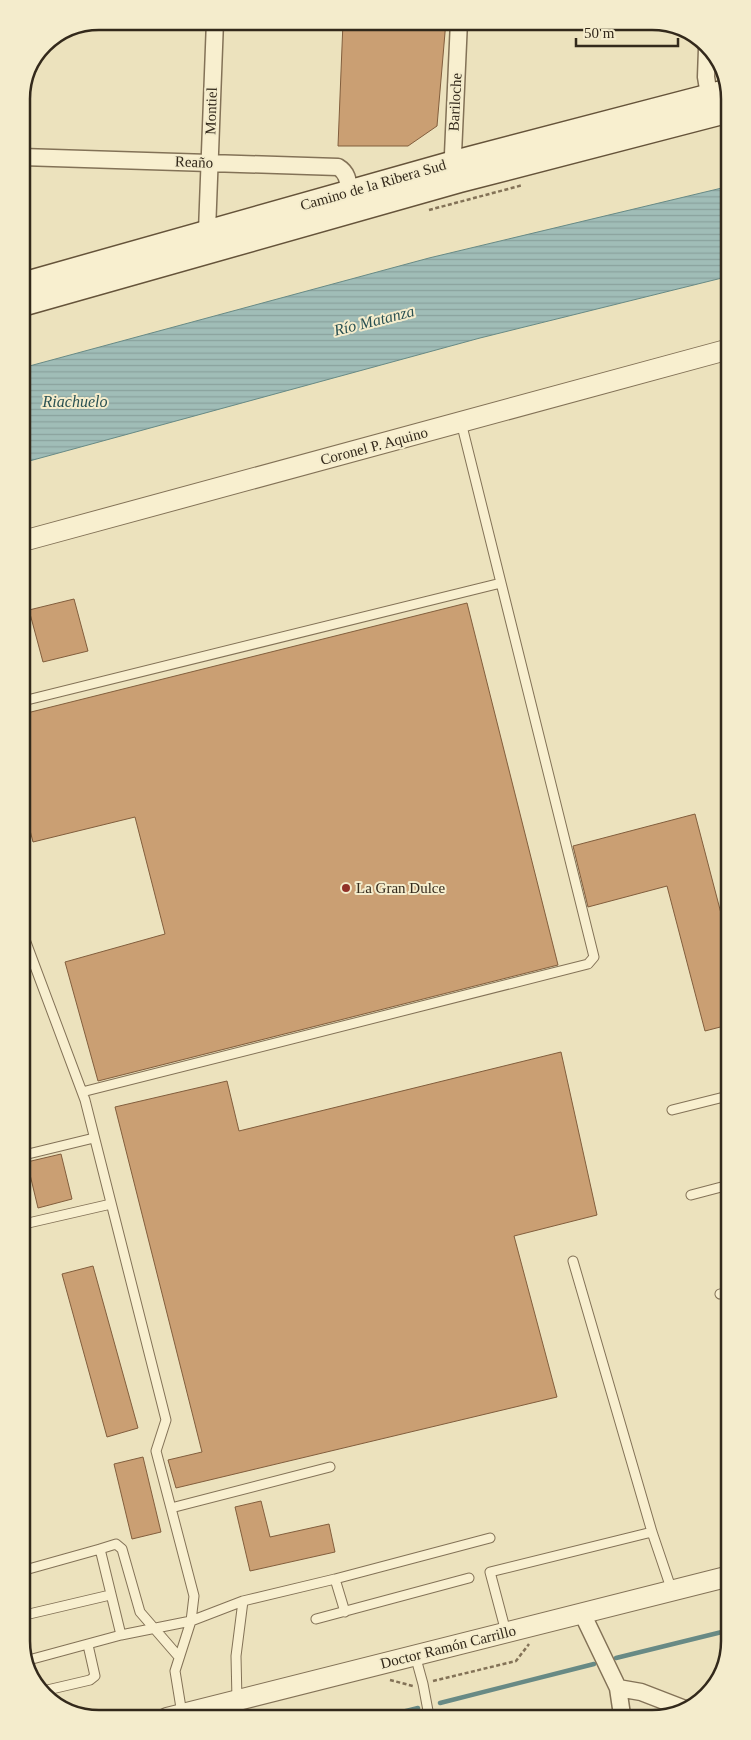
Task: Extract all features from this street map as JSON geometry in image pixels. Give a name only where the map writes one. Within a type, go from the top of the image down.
[{"type":"main road","name":"Camino de la Ribera Sud","points":[[30,303],[717,93]]},
{"type":"main road","name":"Camino de la Ribera Sud","points":[[30,282],[349,192],[457,172],[721,113]]},
{"type":"street","name":"Montiel","points":[[207,231],[215,30]]},
{"type":"street","name":"Bariloche","points":[[457,172],[453,154],[459,30]]},
{"type":"street","points":[[707,57],[706,77],[717,93]]},
{"type":"street","name":"Reaño","points":[[30,157],[338,167],[344,171],[347,177],[349,192]]},
{"type":"street","name":"Coronel P. Aquino","points":[[30,540],[721,351]]},
{"type":"street","name":"Doctor Ramón Carrillo","points":[[198,1710],[721,1578]]},
{"type":"street","points":[[582,1613],[618,1688],[621,1710]]},
{"type":"street","points":[[618,1688],[641,1692],[676,1705]]},
{"type":"lane","points":[[82,1092],[588,964],[594,957],[461,422]]},
{"type":"lane","points":[[30,700],[501,583]]},
{"type":"lane","points":[[30,953],[82,1092],[166,1420],[156,1450],[194,1596],[191,1621],[175,1671],[174,1710]]},
{"type":"lane","points":[[672,1110],[721,1098]]},
{"type":"lane","points":[[30,1154],[94,1138]]},
{"type":"lane","points":[[691,1195],[721,1187]]},
{"type":"lane","points":[[30,1223],[111,1204]]},
{"type":"lane","points":[[573,1261],[652,1532],[672,1591]]},
{"type":"lane","points":[[171,1508],[330,1467]]},
{"type":"lane","points":[[506,1632],[490,1572],[652,1532]]},
{"type":"lane","points":[[33,1659],[121,1635],[191,1621],[243,1601],[490,1538]]},
{"type":"lane","points":[[30,1569],[116,1544],[122,1549],[140,1612],[179,1657]]},
{"type":"lane","points":[[100,1549],[121,1635]]},
{"type":"lane","points":[[316,1619],[469,1578]]},
{"type":"lane","points":[[335,1579],[345,1612]]},
{"type":"lane","points":[[30,1614],[110,1596]]},
{"type":"lane","points":[[237,1700],[236,1656],[243,1601]]},
{"type":"lane","points":[[50,1689],[90,1680],[95,1676],[88,1645]]},
{"type":"lane","points":[[414,1655],[423,1684],[428,1710]]},
{"type":"path","points":[[388,1679],[411,1687],[516,1661],[528,1645],[537,1642]]},
{"type":"water","name":"Riachuelo","points":[[721,188],[721,278],[480,338],[30,461],[30,366],[429,258]]},
{"type":"building","points":[[343,30],[445,30],[437,126],[408,146],[338,146]]},
{"type":"building","points":[[74,599],[88,651],[43,662],[30,610]]},
{"type":"building","name":"La Gran Dulce","points":[[467,603],[558,965],[98,1081],[65,962],[165,934],[135,817],[33,842],[30,830],[30,712]]},
{"type":"building","points":[[695,814],[721,913],[721,1027],[705,1031],[667,886],[588,907],[573,846]]},
{"type":"building","points":[[561,1052],[597,1215],[514,1236],[557,1397],[176,1488],[168,1460],[202,1452],[115,1107],[227,1081],[239,1131]]},
{"type":"building","points":[[61,1154],[72,1199],[38,1208],[30,1175],[30,1161]]},
{"type":"building","points":[[93,1266],[138,1428],[107,1437],[62,1274]]},
{"type":"building","points":[[143,1457],[161,1532],[132,1539],[114,1464]]},
{"type":"building","points":[[261,1501],[270,1537],[329,1524],[335,1552],[250,1571],[235,1507]]},
{"type":"waterway","points":[[616,1658],[721,1632]]},
{"type":"waterway","points":[[440,1703],[594,1664]]},
{"type":"waterway","points":[[410,1710],[418,1708]]},
{"type":"place","name":"La Gran Dulce","points":[[346,888]]},
{"type":"water label","name":"Río Matanza","points":[[374,320]]}]
